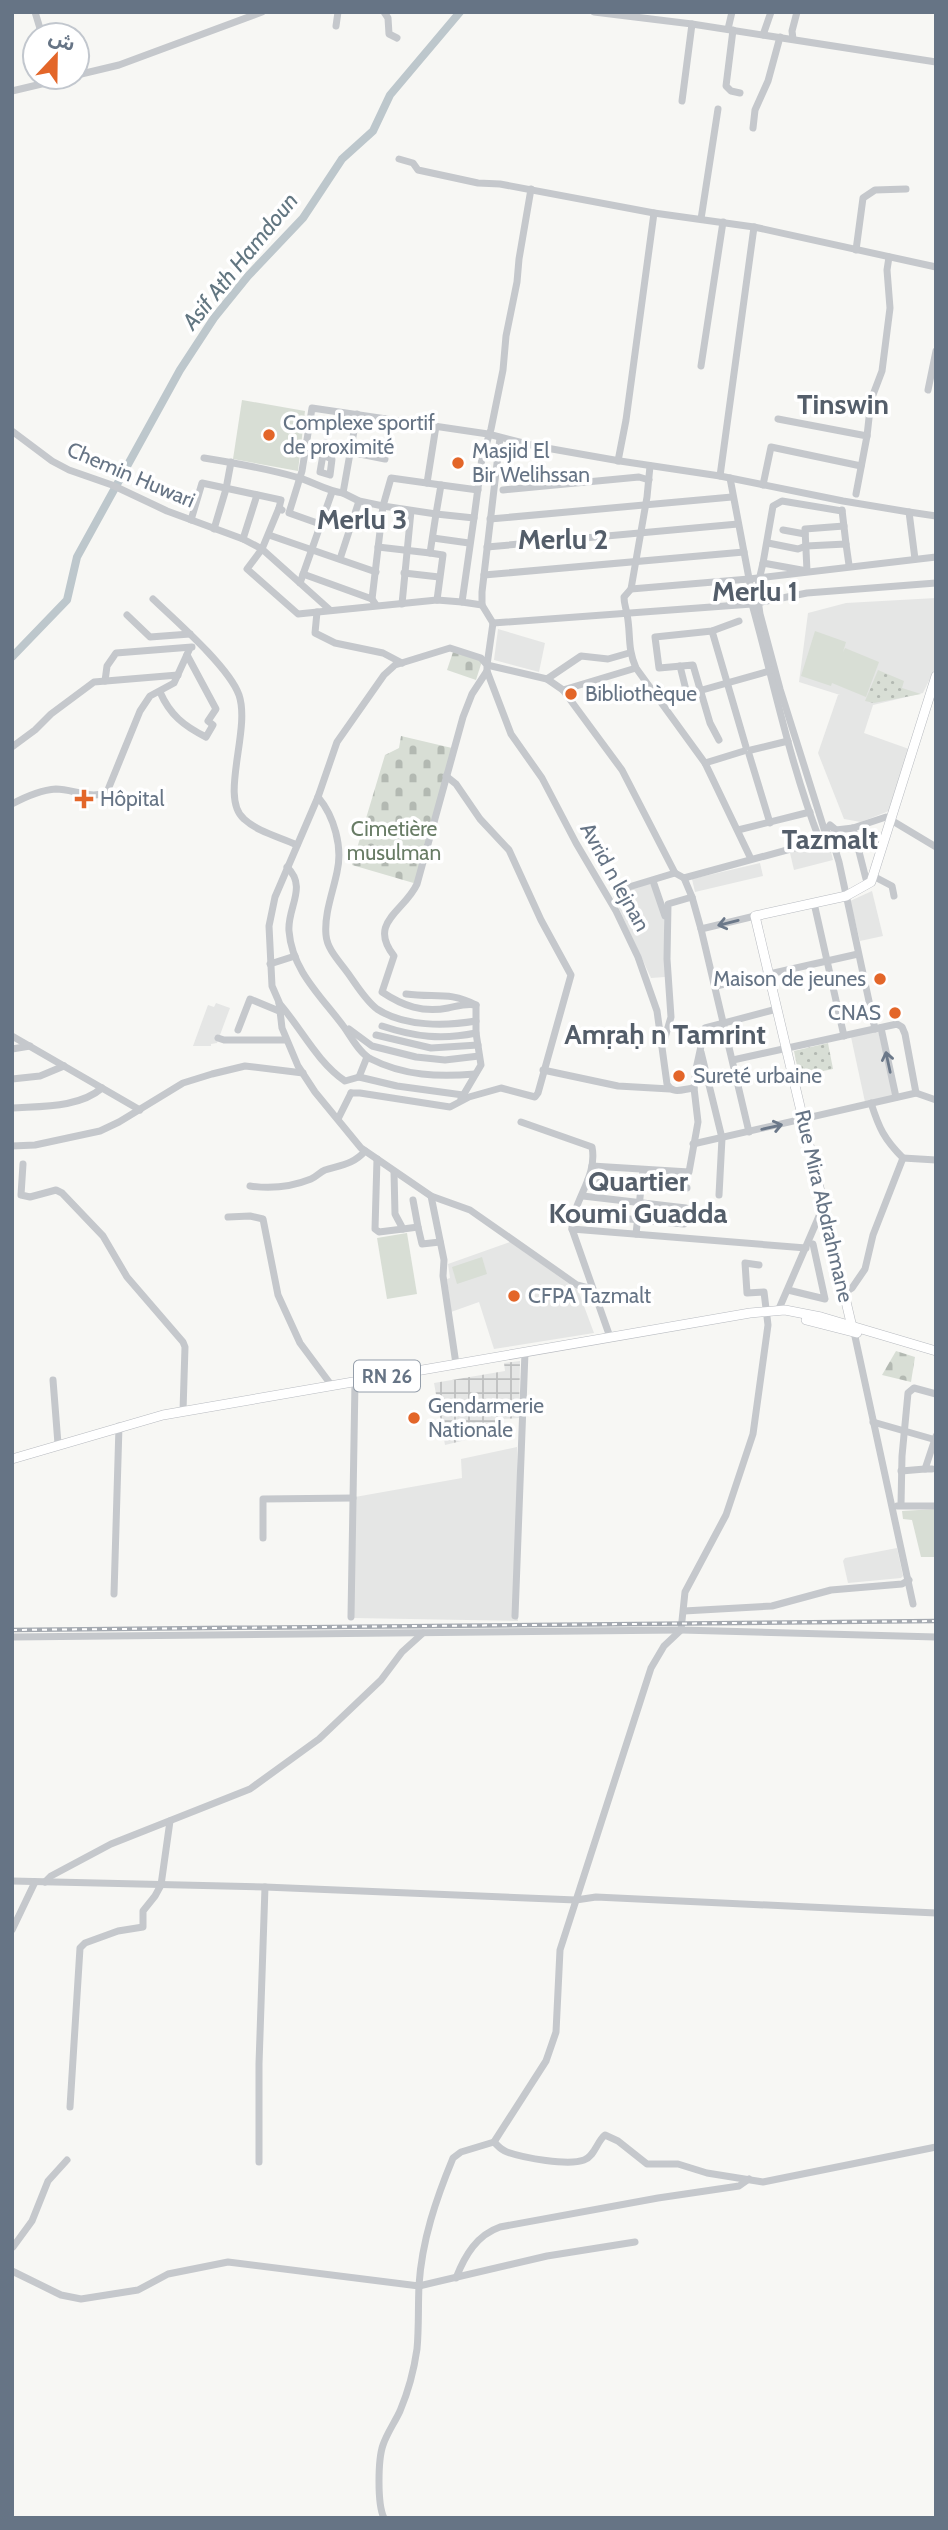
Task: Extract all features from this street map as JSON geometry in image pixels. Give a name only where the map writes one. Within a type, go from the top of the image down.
[{"type":"main road","points":[[755,916],[846,896],[872,879],[936,677]]},
{"type":"main road","name":"Rue Mira Abdrahmane","points":[[755,916],[853,1328]]},
{"type":"main road","name":"RN 26","points":[[12,1459],[119,1426],[183,1411],[750,1313],[785,1310],[936,1351]]},
{"type":"main road","name":"RN 26","points":[[766,1312],[853,1328],[936,1357]]},
{"type":"street","points":[[91,72],[119,65],[262,12]]},
{"type":"street","points":[[336,26],[338,12]]},
{"type":"street","points":[[384,12],[388,18],[388,34],[397,38]]},
{"type":"street","points":[[594,12],[692,24],[936,62]]},
{"type":"street","points":[[732,12],[726,86],[740,93]]},
{"type":"street","points":[[763,35],[771,12]]},
{"type":"street","points":[[793,39],[792,31],[797,12]]},
{"type":"street","points":[[682,101],[692,24]]},
{"type":"street","points":[[753,128],[755,110],[768,81],[780,37]]},
{"type":"street","points":[[701,219],[718,109]]},
{"type":"street","points":[[399,159],[413,163],[418,170],[478,183],[500,184],[654,213],[754,227],[936,267]]},
{"type":"street","points":[[462,602],[478,490],[503,370],[506,336],[519,273],[531,189]]},
{"type":"street","points":[[856,250],[863,198],[875,190],[906,189]]},
{"type":"street","points":[[618,461],[626,421],[654,213]]},
{"type":"street","points":[[701,366],[723,222]]},
{"type":"street","points":[[720,476],[754,227]]},
{"type":"street","points":[[856,494],[871,400],[882,371],[890,300],[888,257]]},
{"type":"street","points":[[928,390],[936,351]]},
{"type":"street","points":[[289,513],[300,478],[312,408],[488,434],[618,461],[720,476],[843,501],[936,516]]},
{"type":"street","points":[[342,493],[357,414]]},
{"type":"street","points":[[778,419],[867,436]]},
{"type":"street","points":[[427,483],[436,426]]},
{"type":"street","name":"Chemin Huwari","points":[[12,431],[52,461],[69,470],[112,485],[262,549],[330,610]]},
{"type":"street","points":[[476,1005],[468,1003],[442,1009],[419,1009],[397,1002],[382,992],[394,956],[385,937],[388,921],[392,913],[411,898],[417,884],[467,706],[487,668],[493,623],[482,605],[500,438]]},
{"type":"street","points":[[323,455],[325,443],[385,458]]},
{"type":"street","points":[[762,485],[771,447],[861,466]]},
{"type":"street","points":[[204,458],[300,478],[359,501],[411,511],[474,518]]},
{"type":"street","points":[[214,529],[231,462]]},
{"type":"street","points":[[650,466],[631,589],[624,597],[629,653],[636,668],[663,701],[705,763],[751,859]]},
{"type":"street","points":[[503,490],[639,477],[649,480]]},
{"type":"street","points":[[374,602],[383,506],[391,478],[478,490]]},
{"type":"street","points":[[730,478],[749,579],[755,591]]},
{"type":"street","points":[[191,520],[202,484],[281,500],[269,535],[247,569],[298,614],[374,602],[402,604],[437,600],[482,605]]},
{"type":"street","points":[[430,553],[442,485]]},
{"type":"street","points":[[300,583],[332,492]]},
{"type":"street","points":[[243,539],[257,495]]},
{"type":"street","points":[[490,519],[732,497]]},
{"type":"street","points":[[340,559],[359,501]]},
{"type":"street","points":[[820,841],[788,741],[755,603],[755,591],[761,577],[774,506],[782,501],[842,511]]},
{"type":"street","points":[[843,501],[849,565]]},
{"type":"street","points":[[278,508],[320,524]]},
{"type":"street","points":[[402,604],[411,511]]},
{"type":"street","points":[[909,512],[915,559]]},
{"type":"street","points":[[487,547],[738,524]]},
{"type":"street","points":[[807,571],[805,529],[844,526]]},
{"type":"street","points":[[783,530],[805,534]]},
{"type":"street","points":[[269,535],[376,572]]},
{"type":"street","points":[[433,538],[469,544]]},
{"type":"street","points":[[437,600],[446,540]]},
{"type":"street","points":[[768,543],[798,550],[806,546],[846,544]]},
{"type":"street","points":[[378,547],[443,555]]},
{"type":"street","points":[[484,575],[744,552]]},
{"type":"street","points":[[631,589],[749,579],[849,565],[936,557]]},
{"type":"street","points":[[764,563],[807,571]]},
{"type":"street","points":[[404,573],[439,577]]},
{"type":"street","points":[[303,574],[374,602]]},
{"type":"street","points":[[493,623],[755,603],[807,593],[936,583]]},
{"type":"street","points":[[153,599],[190,634],[236,688],[240,700],[241,742],[233,789],[236,811],[249,823],[297,845]]},
{"type":"street","points":[[317,612],[315,633],[335,643],[383,653],[402,663]]},
{"type":"street","points":[[127,615],[150,637],[190,634]]},
{"type":"street","points":[[719,740],[710,723],[693,665],[659,668],[655,637],[712,631],[739,621]]},
{"type":"street","points":[[712,631],[770,822]]},
{"type":"street","points":[[12,804],[55,789],[97,795],[107,792],[140,710],[150,696],[174,683],[189,651],[198,643]]},
{"type":"street","points":[[592,1289],[577,1285],[470,1210],[431,1196],[365,1150],[314,1092],[286,1040],[272,986],[269,938],[271,911],[318,797],[337,742],[384,675],[396,665],[450,648],[481,658],[487,668],[547,679],[563,690],[622,770],[675,873],[684,878],[692,897],[716,986],[749,1132]]},
{"type":"street","points":[[105,681],[107,666],[116,653],[189,651]]},
{"type":"street","points":[[160,692],[170,712],[182,724],[206,737],[213,725],[208,721],[216,709],[189,651]]},
{"type":"street","points":[[547,679],[581,656],[608,659],[629,653]]},
{"type":"street","points":[[680,666],[687,694]]},
{"type":"street","name":"Avrid n lejnan","points":[[487,668],[511,734],[541,778],[616,911],[644,971],[661,1029],[667,1084],[670,1089]]},
{"type":"street","points":[[563,690],[636,668]]},
{"type":"street","points":[[663,701],[773,671]]},
{"type":"street","points":[[773,671],[795,740],[831,835],[858,954],[896,1097]]},
{"type":"street","points":[[12,747],[94,682],[178,675]]},
{"type":"street","points":[[705,763],[788,741]]},
{"type":"street","points":[[345,1081],[359,1077],[461,1098],[501,1088],[535,1097],[571,975],[541,920],[509,850],[480,819],[456,784],[446,776]]},
{"type":"street","points":[[318,797],[330,816],[338,847],[338,870],[326,936],[334,954],[370,1003],[385,1013],[414,1022],[432,1024],[476,1021]]},
{"type":"street","points":[[738,831],[810,813]]},
{"type":"street","points":[[684,878],[820,841],[886,817],[936,847]]},
{"type":"street","points":[[853,828],[866,878],[892,886],[894,896]]},
{"type":"street","points":[[287,867],[296,876],[298,885],[288,925],[295,956],[313,989],[367,1057],[386,1066],[421,1075],[475,1074]]},
{"type":"street","points":[[619,890],[675,873]]},
{"type":"street","points":[[653,881],[668,923]]},
{"type":"street","points":[[663,1044],[670,1027],[668,904],[692,897]]},
{"type":"street","points":[[814,903],[844,1035]]},
{"type":"street","points":[[702,929],[755,916]]},
{"type":"street","points":[[716,986],[858,954]]},
{"type":"street","points":[[270,964],[295,956]]},
{"type":"street","points":[[406,994],[427,997],[452,995],[476,1005]]},
{"type":"street","points":[[239,1030],[250,999],[279,1007],[324,1063],[345,1081],[351,1093]]},
{"type":"street","points":[[351,1093],[450,1107],[461,1098],[481,1065],[476,1032],[476,1005]]},
{"type":"street","points":[[592,1166],[689,1172],[698,1122],[694,1088],[705,1028],[777,1009]]},
{"type":"street","points":[[340,1022],[372,1046],[399,1054],[432,1059],[479,1056]]},
{"type":"street","points":[[733,1060],[897,1024],[902,1027],[916,1093]]},
{"type":"street","points":[[382,1026],[425,1038],[454,1038],[476,1032]]},
{"type":"street","points":[[661,1029],[670,1027]]},
{"type":"street","points":[[376,1035],[431,1048],[478,1045]]},
{"type":"street","points":[[12,1036],[140,1110]]},
{"type":"street","points":[[218,1038],[286,1040]]},
{"type":"street","points":[[12,1049],[31,1046]]},
{"type":"street","points":[[700,1048],[722,1138],[719,1195]]},
{"type":"street","points":[[359,1077],[367,1057]]},
{"type":"street","points":[[12,1079],[40,1076],[64,1066]]},
{"type":"street","points":[[12,1146],[35,1145],[100,1131],[183,1083],[245,1066],[303,1073]]},
{"type":"street","points":[[543,1070],[618,1086],[675,1091],[694,1088]]},
{"type":"street","points":[[12,1108],[72,1102],[92,1095],[102,1088]]},
{"type":"street","points":[[338,1119],[351,1093]]},
{"type":"street","points":[[693,1144],[916,1093],[936,1100]]},
{"type":"street","points":[[872,1102],[887,1143],[903,1158],[936,1160]]},
{"type":"street","points":[[521,1122],[592,1147],[592,1166],[572,1229],[610,1337]]},
{"type":"street","points":[[250,1186],[273,1188],[310,1180],[323,1171],[358,1158],[365,1150]]},
{"type":"street","points":[[844,1293],[852,1288],[865,1269],[873,1235],[903,1158]]},
{"type":"street","points":[[377,1159],[375,1229],[379,1232],[418,1227]]},
{"type":"street","points":[[23,1164],[21,1195],[30,1197],[56,1190],[62,1192],[103,1236],[127,1277],[183,1342],[183,1411]]},
{"type":"street","points":[[636,1234],[643,1170]]},
{"type":"street","points":[[394,1172],[395,1214],[403,1229]]},
{"type":"street","points":[[588,1180],[687,1188]]},
{"type":"street","points":[[395,1191],[412,1184]]},
{"type":"street","points":[[431,1196],[444,1260],[443,1276],[456,1364]]},
{"type":"street","points":[[583,1196],[686,1208]]},
{"type":"street","points":[[413,1200],[422,1244],[440,1242]]},
{"type":"street","points":[[778,1311],[809,1246],[824,1206]]},
{"type":"street","points":[[575,1214],[684,1224]]},
{"type":"street","points":[[228,1217],[250,1216],[263,1219],[278,1295],[300,1343],[332,1386]]},
{"type":"street","points":[[572,1229],[809,1246]]},
{"type":"street","points":[[788,1290],[825,1299],[809,1246]]},
{"type":"street","points":[[384,2518],[379,2500],[381,2456],[383,2445],[400,2411],[417,2349],[423,2247],[431,2214],[453,2158],[461,2152],[494,2142],[546,2061],[556,2032],[560,1950],[651,1668],[664,1646],[681,1630],[685,1592],[726,1515],[753,1434],[768,1325],[764,1292],[747,1293],[744,1263],[759,1265]]},
{"type":"street","points":[[853,1328],[873,1422],[897,1506],[913,1604]]},
{"type":"street","points":[[516,1616],[525,1352]]},
{"type":"street","points":[[53,1380],[58,1444]]},
{"type":"street","points":[[351,1617],[355,1382]]},
{"type":"street","points":[[897,1506],[908,1393],[914,1388],[936,1394]]},
{"type":"street","points":[[873,1422],[935,1438],[929,1469],[901,1471]]},
{"type":"street","points":[[114,1594],[119,1426]]},
{"type":"street","points":[[263,1538],[263,1499],[353,1498]]},
{"type":"street","points":[[897,1506],[936,1506]]},
{"type":"street","points":[[684,1611],[772,1606],[831,1590],[902,1584],[909,1580]]},
{"type":"street","points":[[12,1637],[681,1630],[936,1637]]},
{"type":"street","points":[[45,1882],[51,1876],[111,1844],[250,1789],[319,1739],[381,1680],[407,1646],[424,1633]]},
{"type":"street","points":[[70,2108],[80,1948],[85,1943],[122,1930],[141,1928],[144,1924],[143,1911],[161,1885],[170,1821]]},
{"type":"street","points":[[12,1881],[265,1887],[576,1900],[596,1897],[936,1913]]},
{"type":"street","points":[[12,1930],[35,1882]]},
{"type":"street","points":[[259,2162],[259,2064],[265,1887]]},
{"type":"street","points":[[494,2142],[502,2150],[517,2155],[582,2161],[591,2155],[606,2135],[647,2164],[678,2164],[707,2173],[770,2182],[936,2147]]},
{"type":"street","points":[[13,2247],[32,2221],[48,2181],[67,2160]]},
{"type":"street","points":[[456,2278],[476,2241],[482,2235],[500,2227],[738,2186],[749,2179]]},
{"type":"street","points":[[12,2271],[61,2295],[81,2299],[138,2290],[167,2274],[228,2262],[419,2286],[547,2256],[635,2242]]},
{"type":"shaded area","points":[[936,598],[936,666],[923,693],[873,705],[864,733],[909,749],[889,811],[861,822],[844,819],[818,753],[840,695],[799,682],[808,613],[846,603]]},
{"type":"shaded area","points":[[498,629],[545,643],[539,672],[494,660]]},
{"type":"shaded area","points":[[829,843],[833,860],[794,870],[790,853]]},
{"type":"shaded area","points":[[760,863],[763,876],[695,892],[692,879]]},
{"type":"shaded area","points":[[650,883],[664,914],[665,977],[651,978],[613,896]]},
{"type":"shaded area","points":[[872,891],[883,936],[860,941],[850,901]]},
{"type":"shaded area","points":[[216,1003],[230,1008],[217,1043],[211,1046],[193,1046],[208,1005],[214,1007]]},
{"type":"shaded area","points":[[878,1030],[894,1095],[865,1102],[851,1037]]},
{"type":"shaded area","name":"CFPA Tazmalt","points":[[510,1242],[578,1290],[594,1333],[494,1349],[479,1302],[451,1312],[448,1264]]},
{"type":"shaded area","points":[[520,1361],[519,1418],[502,1419],[503,1431],[445,1445],[434,1383],[505,1371],[504,1363]]},
{"type":"shaded area","points":[[517,1447],[518,1621],[353,1618],[355,1497],[462,1478],[461,1459]]},
{"type":"shaded area","points":[[897,1548],[903,1576],[901,1578],[848,1583],[843,1561],[845,1558]]},
{"type":"green space","name":"Complexe sportif de proximité","points":[[242,400],[305,411],[298,471],[233,459]]},
{"type":"green space","points":[[815,631],[846,642],[843,652],[845,648],[879,662],[866,697],[832,683],[831,686],[801,676]]},
{"type":"green space","points":[[453,652],[482,661],[476,680],[447,670]]},
{"type":"green space","points":[[878,670],[904,681],[902,688],[921,694],[874,703],[865,701]]},
{"type":"green space","name":"Cimetière musulman","points":[[401,736],[452,748],[417,884],[352,865],[385,755],[399,748]]},
{"type":"green space","points":[[828,1043],[833,1069],[799,1076],[794,1051]]},
{"type":"green space","points":[[407,1233],[417,1294],[387,1299],[377,1238]]},
{"type":"green space","points":[[482,1257],[487,1274],[457,1284],[452,1267]]},
{"type":"green space","points":[[896,1351],[915,1357],[911,1382],[882,1375]]},
{"type":"green space","points":[[936,1509],[936,1557],[921,1557],[912,1520],[903,1519],[902,1511]]},
{"type":"waterway","name":"Asif Ath Hamdoun","points":[[12,657],[67,600],[77,557],[180,370],[214,318],[248,276],[303,218],[342,159],[373,131],[390,95],[460,12]]},
{"type":"railway","points":[[12,1630],[936,1621]]},
{"type":"place","name":"Complexe sportif de proximité","points":[[269,435]]},
{"type":"place","name":"Masjid El Bir Welihssan","points":[[458,463]]},
{"type":"place","name":"Bibliothèque","points":[[571,694]]},
{"type":"place","name":"Hôpital","points":[[84,799]]},
{"type":"place","name":"Maison de jeunes","points":[[880,979]]},
{"type":"place","name":"CNAS","points":[[895,1013]]},
{"type":"place","name":"Sureté urbaine","points":[[679,1076]]},
{"type":"place","name":"CFPA Tazmalt","points":[[514,1296]]},
{"type":"place","name":"Gendarmerie Nationale","points":[[414,1418]]},
{"type":"district","name":"Tinswin","points":[[843,404]]},
{"type":"district","name":"Merlu 3","points":[[362,519]]},
{"type":"district","name":"Merlu 2","points":[[563,539]]},
{"type":"district","name":"Merlu 1","points":[[755,591]]},
{"type":"district","name":"Tazmalt","points":[[830,839]]},
{"type":"district","name":"Amṛaḥ n Tamrint","points":[[665,1034]]},
{"type":"district","name":"Quartier Koumi Guadda","points":[[638,1197]]}]
